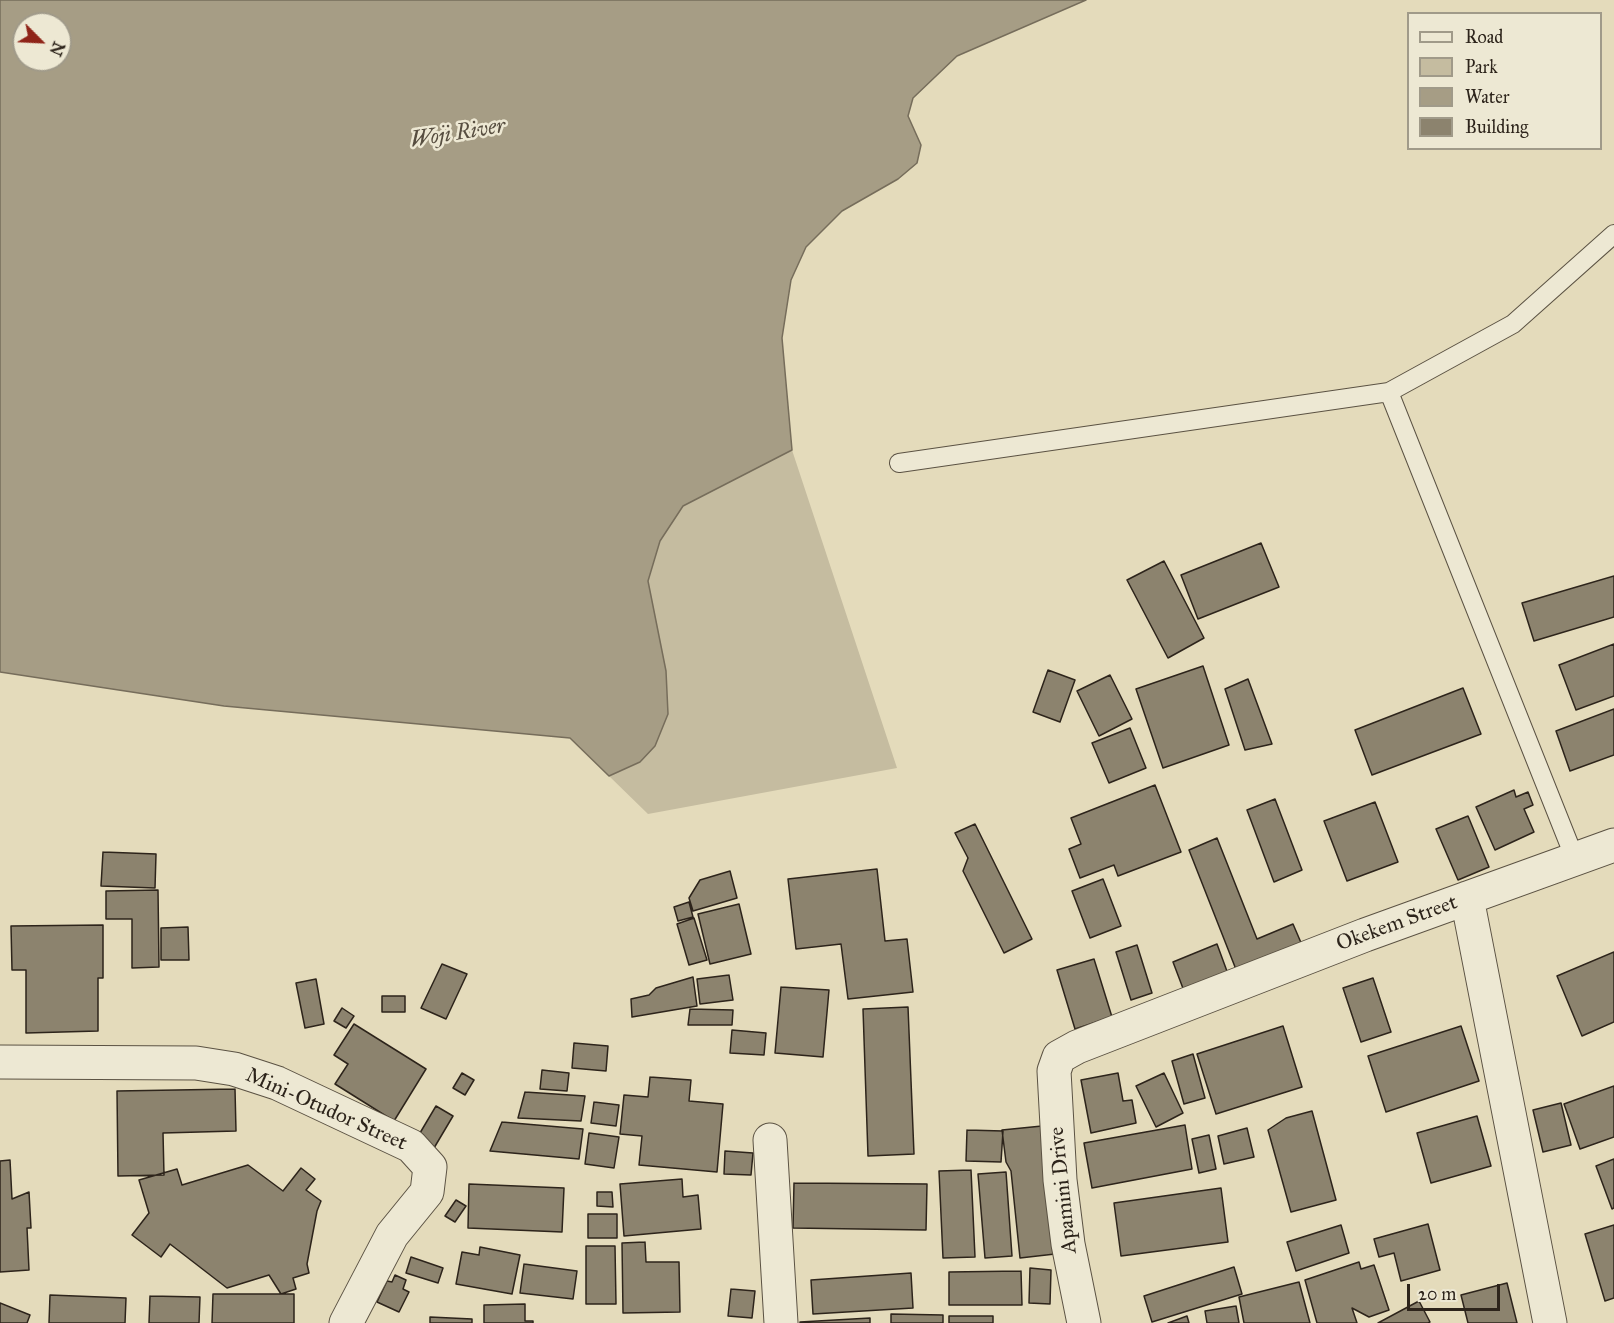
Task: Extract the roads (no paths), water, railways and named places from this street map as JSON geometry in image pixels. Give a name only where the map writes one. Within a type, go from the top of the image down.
[{"type":"street","points":[[1467,898],[1614,845]]},
{"type":"street","name":"Okekem Street","points":[[1059,1057],[1077,1047],[1292,963],[1467,898],[1550,1323]]},
{"type":"street","name":"Apamini Drive","points":[[1059,1057],[1054,1071],[1060,1179],[1068,1244],[1084,1323]]},
{"type":"street","name":"Mini-Otudor Street","points":[[0,1062],[196,1063],[234,1069],[277,1083],[411,1146],[430,1167],[427,1192],[392,1235],[346,1323]]},
{"type":"street","points":[[770,1140],[781,1323]]},
{"type":"lane","points":[[899,463],[1389,392],[1513,324],[1614,234]]},
{"type":"lane","points":[[1389,392],[1575,859]]},
{"type":"water","name":"Woji River","points":[[0,0],[1086,0],[957,56],[913,98],[908,116],[921,145],[917,163],[898,179],[842,211],[806,247],[791,280],[782,338],[792,450],[683,506],[660,541],[648,581],[666,671],[668,714],[655,746],[640,762],[609,776],[570,738],[224,706],[0,672]]}]
